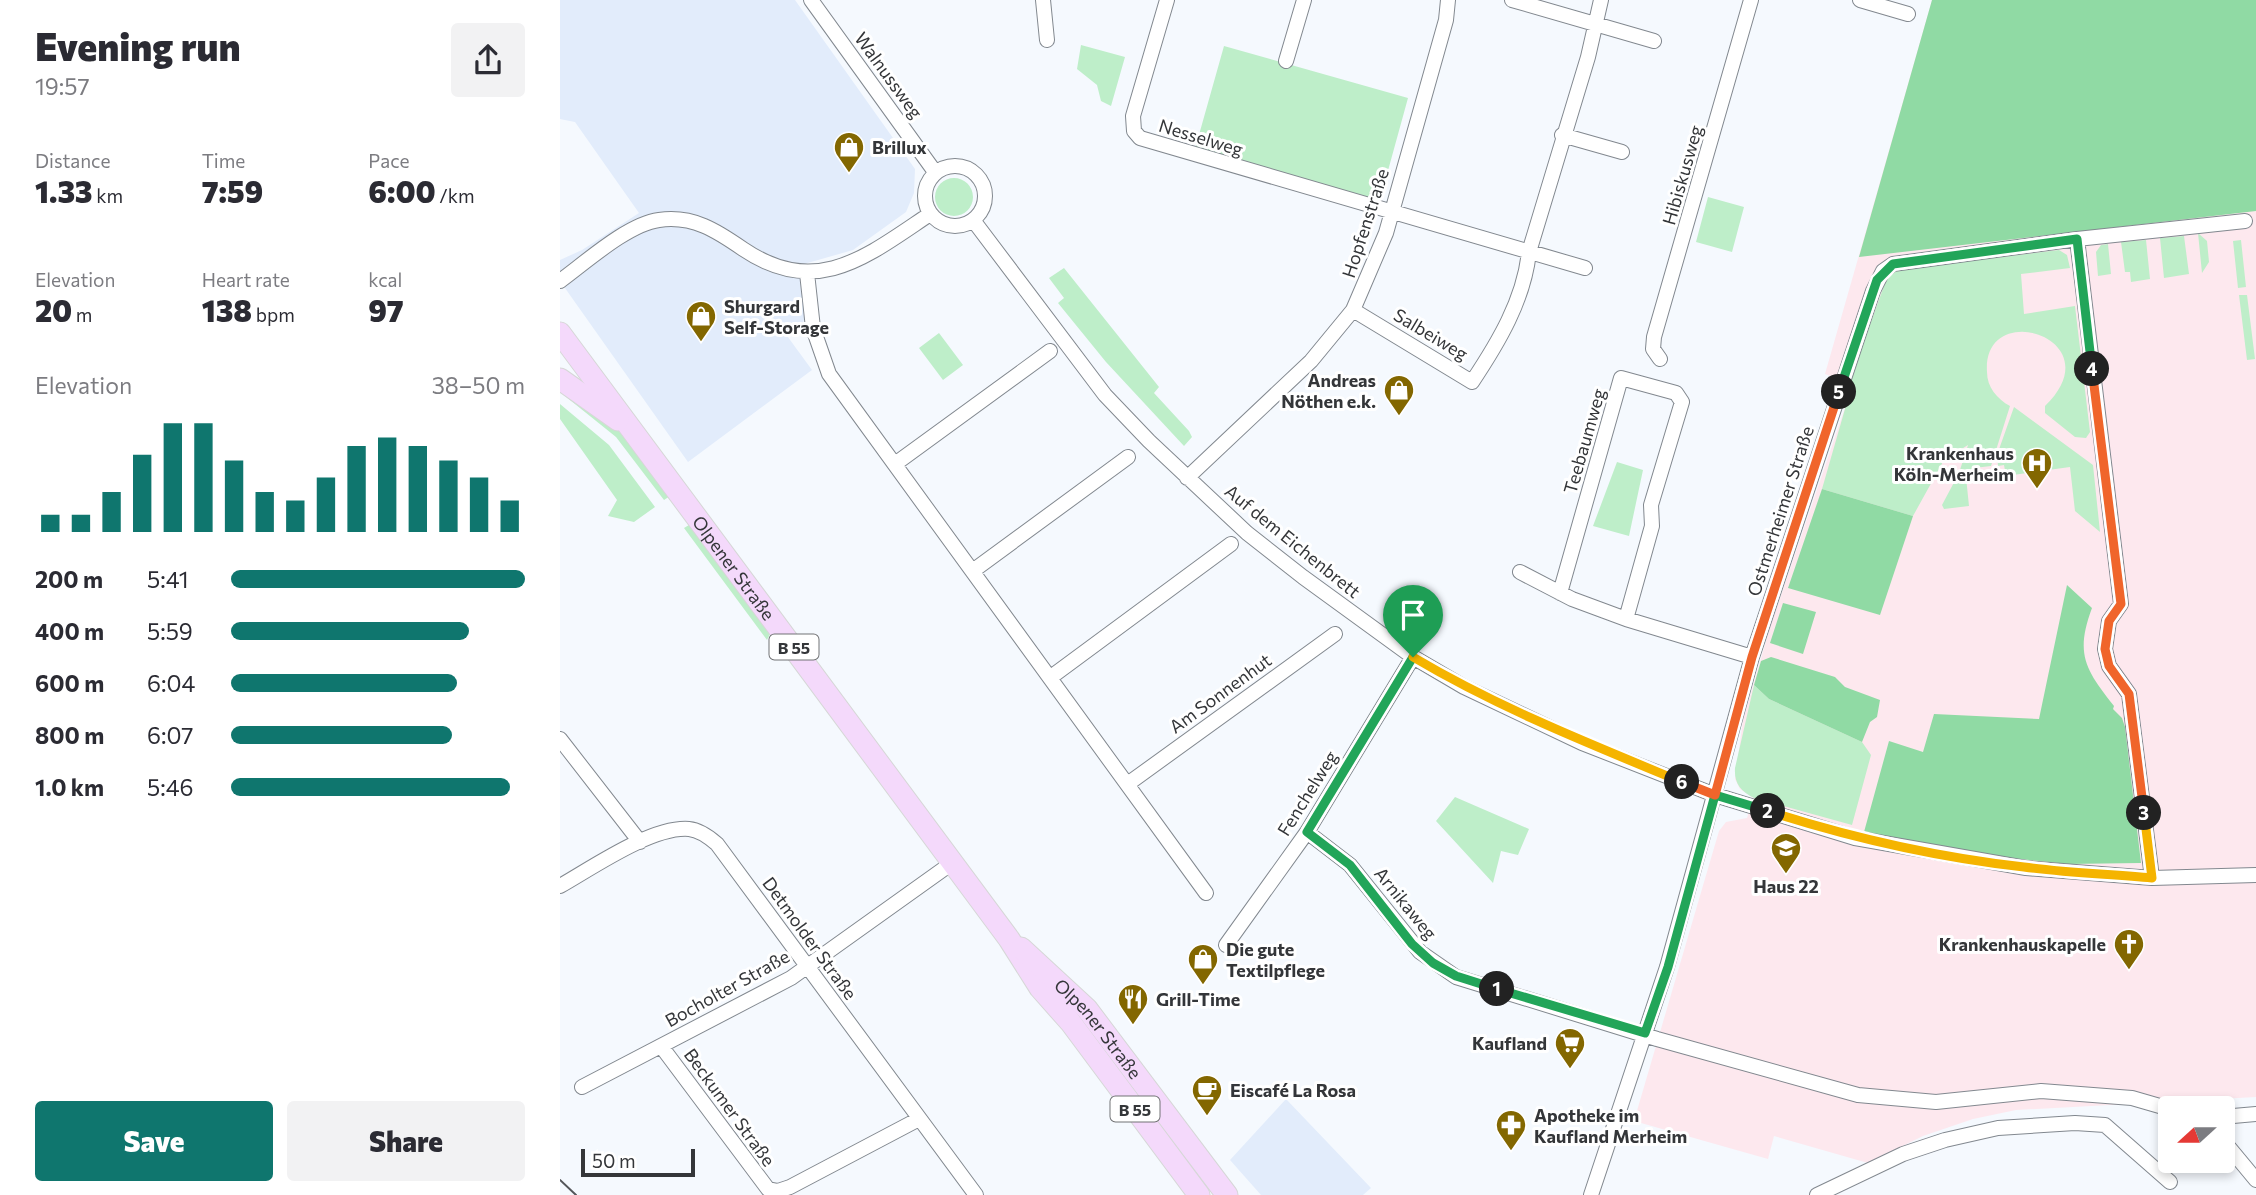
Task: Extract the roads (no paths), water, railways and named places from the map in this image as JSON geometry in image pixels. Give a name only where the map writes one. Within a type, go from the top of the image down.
[{"type":"main road","name":"Olpener Straße","points":[[560,333],[636,432],[1009,939],[1040,988],[1079,1016],[1227,1195]]},
{"type":"main road","name":"B 55","points":[[560,379],[636,432]]},
{"type":"main road","name":"Olpener Straße","points":[[1079,1016],[1199,1195]]},
{"type":"street","name":"Walnussweg","points":[[812,0],[935,172]]},
{"type":"street","points":[[1043,0],[1047,40]]},
{"type":"street","name":"Nesselweg","points":[[1167,0],[1132,116],[1134,131],[1140,138],[1392,211]]},
{"type":"street","points":[[1286,61],[1304,0]]},
{"type":"street","name":"Hopfenstraße","points":[[1187,478],[1311,361],[1353,310],[1378,255],[1392,211],[1446,20],[1448,0]]},
{"type":"street","points":[[1512,0],[1654,41]]},
{"type":"street","name":"Salbeiweg","points":[[1353,310],[1472,382],[1489,359],[1510,317],[1527,270],[1529,251],[1562,135],[1588,57],[1601,0]]},
{"type":"street","name":"Hibiskusweg","points":[[1660,359],[1653,349],[1654,337],[1751,0]]},
{"type":"street","points":[[1860,0],[1908,14]]},
{"type":"street","points":[[1562,135],[1622,152]]},
{"type":"street","points":[[954,166],[972,171],[979,178],[985,201],[973,220],[950,226],[930,214],[926,206],[925,188],[935,172],[954,166]]},
{"type":"street","points":[[1392,211],[1585,268]]},
{"type":"street","points":[[560,281],[629,232],[658,220],[700,223],[722,233],[765,262],[789,271],[807,273],[855,263],[930,214]]},
{"type":"street","name":"Auf dem Eichenbrett","points":[[973,220],[1105,395],[1187,478],[1247,533],[1303,577],[1413,657],[1464,687],[1582,743],[1715,795]]},
{"type":"street","name":"Ostmerheimer Straße","points":[[1591,1195],[1668,967],[1752,657],[1873,291],[1883,271],[1893,264],[1905,261],[2245,221]]},
{"type":"street","points":[[2077,239],[2121,604],[2109,621],[2105,649],[2109,666],[2129,694],[2152,878]]},
{"type":"street","points":[[807,273],[813,328],[829,374],[1129,783],[1206,893]]},
{"type":"street","points":[[895,464],[1050,351]]},
{"type":"street","name":"Teebaumweg","points":[[1560,593],[1622,378],[1676,393],[1682,402],[1651,505],[1652,526],[1626,619]]},
{"type":"street","points":[[974,570],[1128,457]]},
{"type":"street","points":[[1051,677],[1231,544]]},
{"type":"street","points":[[1520,572],[1560,593],[1626,619],[1752,657]]},
{"type":"street","name":"Am Sonnenhut","points":[[1129,783],[1335,634]]},
{"type":"street","name":"Fenchelweg","points":[[1226,945],[1307,832],[1413,657]]},
{"type":"street","points":[[560,739],[640,842]]},
{"type":"street","points":[[1715,795],[1855,838],[2025,868],[2152,878],[2256,875]]},
{"type":"street","name":"Detmolder Straße","points":[[560,886],[640,842],[688,829],[706,834],[717,844],[976,1195]]},
{"type":"street","name":"Arnikaweg","points":[[1307,832],[1350,865],[1412,944],[1433,963],[1456,976],[1645,1033]]},
{"type":"street","name":"Bocholter Straße","points":[[582,1087],[791,978],[952,863]]},
{"type":"street","points":[[1645,1033],[1809,1082],[1885,1099],[1936,1102],[2040,1091],[2132,1098],[2158,1106]]},
{"type":"street","name":"Beckumer Straße","points":[[661,1046],[768,1189],[778,1191],[790,1187],[919,1119]]},
{"type":"street","points":[[2235,1116],[2256,1114]]},
{"type":"street","points":[[1817,1195],[1903,1154],[1945,1140],[1998,1128],[2075,1123],[2105,1125],[2170,1182]]},
{"type":"street","points":[[2235,1155],[2256,1180]]},
{"type":"tram line","points":[[560,1180],[576,1195]]},
{"type":"place","name":"Brillux","points":[[849,174]]},
{"type":"place","name":"Shurgard Self-Storage","points":[[701,343]]},
{"type":"place","name":"Andreas Nöthen e.k.","points":[[1399,417]]},
{"type":"place","name":"Krankenhaus Köln-Merheim","points":[[2037,490]]},
{"type":"place","name":"Haus 22","points":[[1786,875]]},
{"type":"place","name":"Krankenhauskapelle","points":[[2129,971]]},
{"type":"place","name":"Die gute Textilpflege","points":[[1203,986]]},
{"type":"place","name":"Grill-Time","points":[[1133,1026]]},
{"type":"place","name":"Kaufland","points":[[1570,1070]]},
{"type":"place","name":"Eiscafé La Rosa","points":[[1207,1117]]},
{"type":"place","name":"Apotheke im Kaufland Merheim","points":[[1511,1152]]}]
